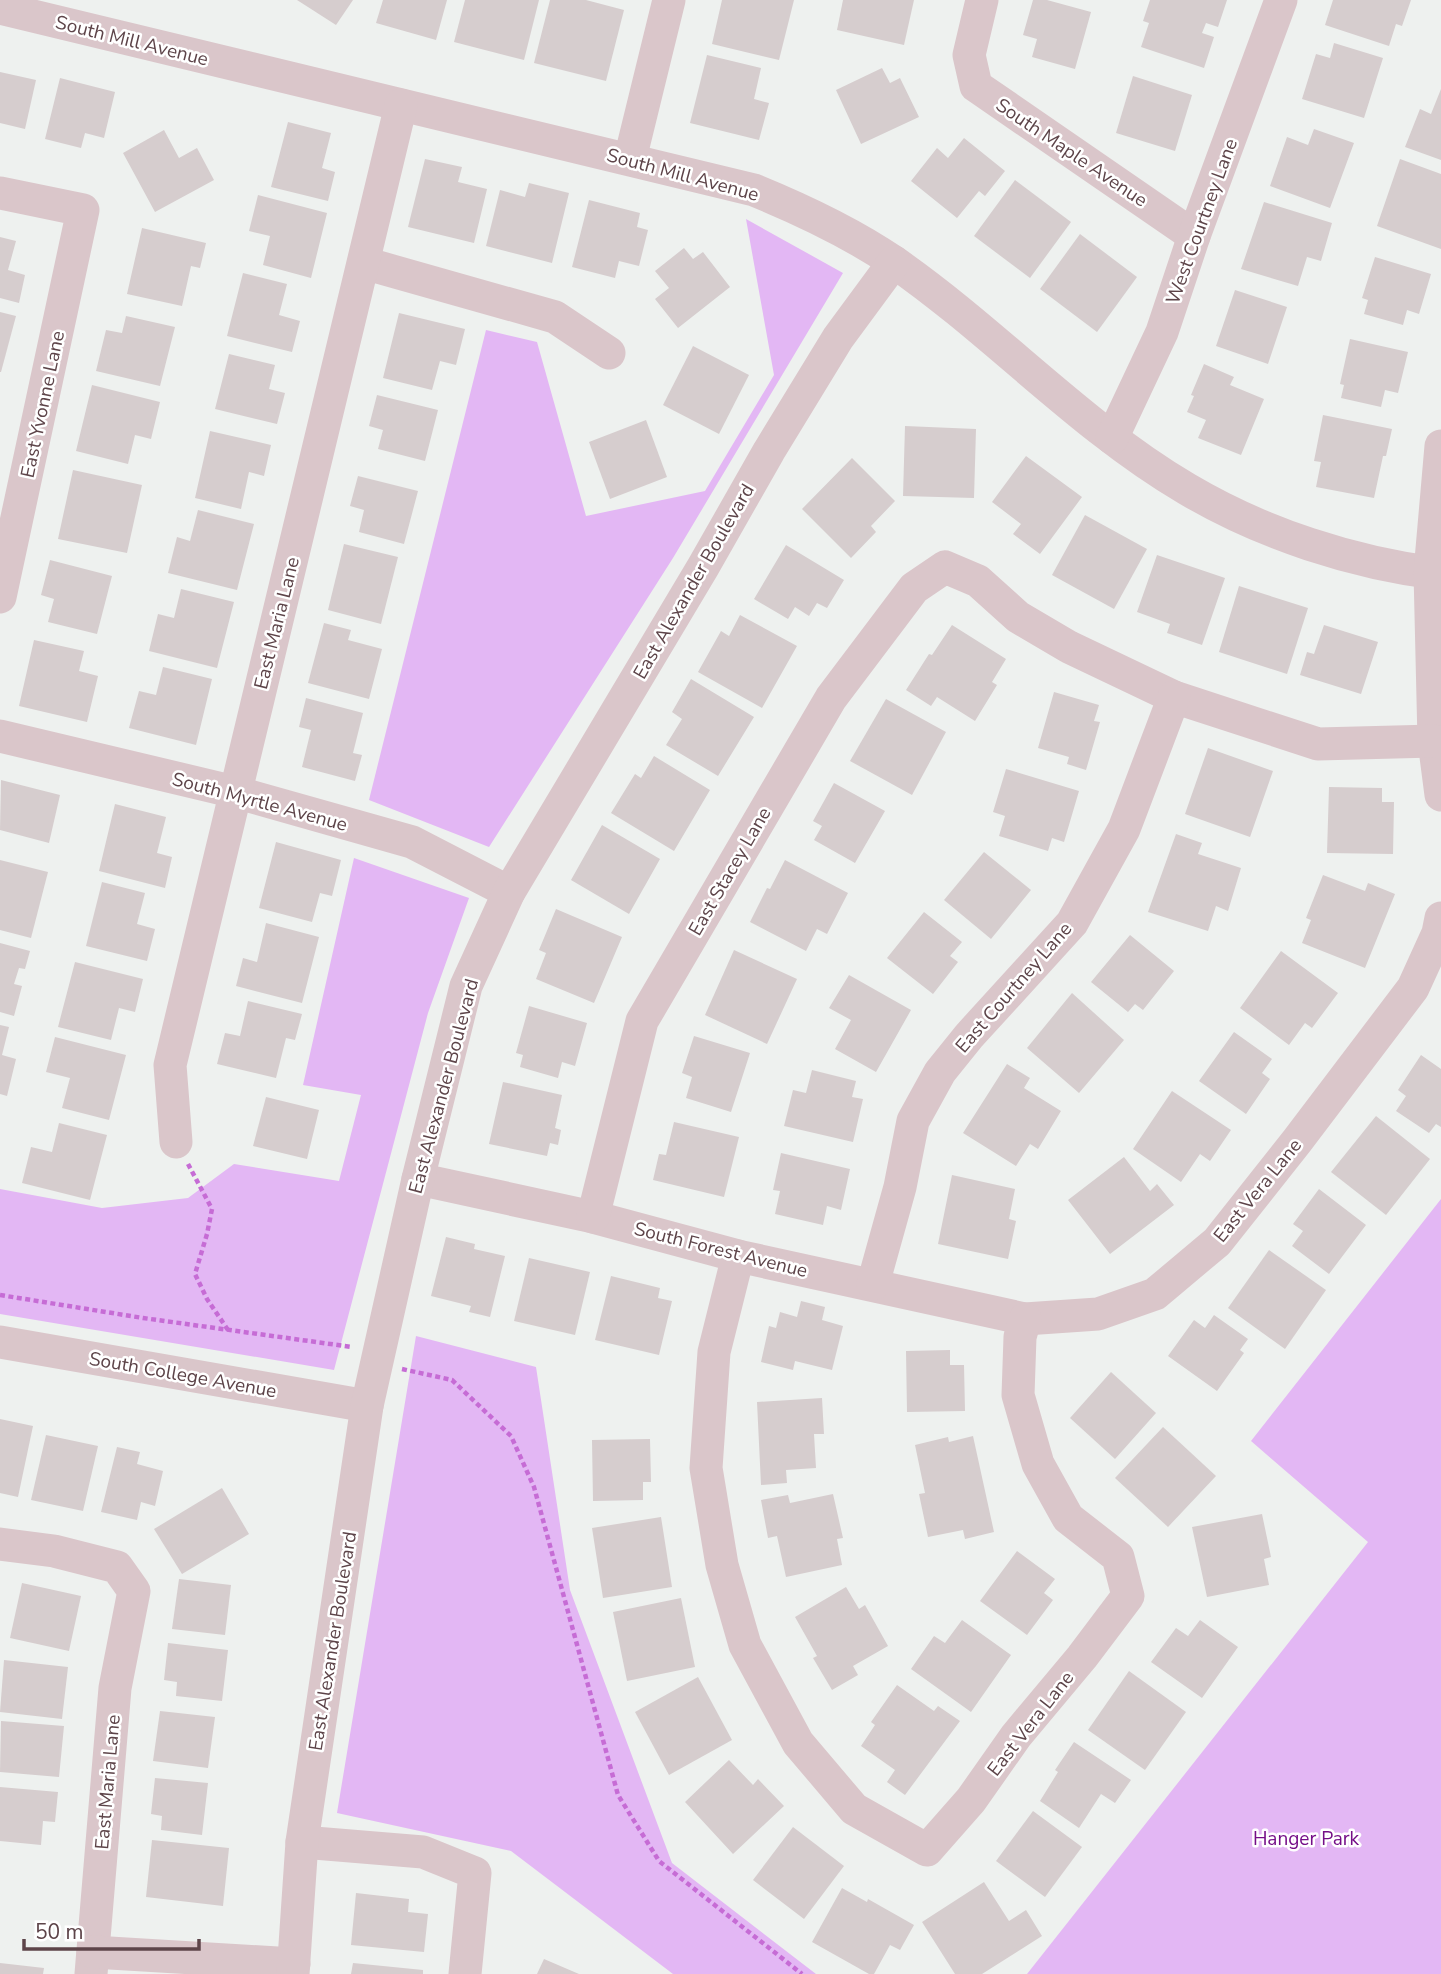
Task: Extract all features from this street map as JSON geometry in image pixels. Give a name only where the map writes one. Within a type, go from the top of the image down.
[{"type":"street","points":[[630,159],[669,0]]},
{"type":"street","name":"South Maple Avenue","points":[[982,0],[969,55],[975,86],[1194,236]]},
{"type":"street","name":"West Courtney Lane","points":[[1112,438],[1162,332],[1194,236],[1281,0]]},
{"type":"street","name":"South Mill Avenue","points":[[0,8],[754,190],[807,212],[894,262],[952,306],[1112,438],[1187,489],[1268,529],[1344,555],[1435,573]]},
{"type":"street","name":"East Maria Lane","points":[[176,1142],[170,1065],[401,105]]},
{"type":"street","name":"East Yvonne Lane","points":[[0,192],[83,211],[0,597]]},
{"type":"street","name":"East Alexander Boulevard","points":[[294,1969],[302,1842],[367,1406],[418,1179],[466,986],[509,892],[838,338],[894,262]]},
{"type":"street","points":[[364,263],[555,317],[609,353]]},
{"type":"street","points":[[1441,446],[1435,573],[1434,741],[1441,795]]},
{"type":"street","name":"East Stacey Lane","points":[[593,1217],[642,1021],[831,698],[914,588],[945,567],[978,581],[1018,617],[1069,647],[1174,697]]},
{"type":"street","points":[[1174,697],[1318,744],[1434,741]]},
{"type":"street","name":"East Courtney Lane","points":[[873,1284],[900,1186],[914,1121],[940,1072],[969,1036],[1072,923],[1124,829],[1174,697]]},
{"type":"street","name":"South Myrtle Avenue","points":[[0,736],[235,792],[412,842],[509,892]]},
{"type":"street","name":"East Vera Lane","points":[[738,1256],[715,1352],[706,1468],[722,1564],[745,1645],[799,1743],[854,1809],[927,1850],[971,1800],[1016,1736],[1128,1597],[1118,1556],[1068,1518],[1038,1464],[1018,1395],[1020,1337],[1025,1319],[1098,1314],[1155,1294],[1217,1242],[1413,988],[1438,933],[1441,918]]},
{"type":"street","name":"South Forest Avenue","points":[[418,1179],[593,1217],[738,1256],[1025,1319]]},
{"type":"street","name":"South College Avenue","points":[[0,1342],[367,1406]]},
{"type":"street","name":"East Maria Lane","points":[[0,1544],[54,1551],[117,1567],[134,1591],[115,1688],[92,1963]]},
{"type":"street","points":[[302,1842],[423,1852],[475,1873],[465,1974]]},
{"type":"street","points":[[92,1963],[294,1969]]},
{"type":"path","points":[[176,1142],[212,1209],[195,1274],[207,1299],[229,1330]]},
{"type":"path","points":[[0,1295],[229,1330],[378,1357],[452,1380],[511,1436],[534,1487],[618,1795],[659,1861],[802,1974]]},
{"type":"green space","points":[[746,219],[843,273],[673,558],[489,847],[369,800],[486,330],[537,342],[586,516],[705,491],[774,375]]},
{"type":"green space","points":[[354,858],[469,898],[428,1013],[334,1370],[0,1314],[0,1189],[102,1208],[188,1198],[234,1164],[339,1181],[361,1095],[303,1085]]},
{"type":"green space","name":"Hanger Park","points":[[1441,1199],[1441,1974],[1027,1974],[1368,1542],[1251,1441]]},
{"type":"green space","points":[[416,1336],[536,1367],[570,1590],[672,1863],[816,1974],[673,1974],[511,1851],[337,1813]]},
{"type":"building","points":[[297,0],[353,0],[336,25]]},
{"type":"building","points":[[383,0],[447,0],[436,40],[376,23]]},
{"type":"building","points":[[465,0],[539,0],[524,60],[454,42]]},
{"type":"building","points":[[550,0],[586,0],[624,10],[606,81],[534,63]]},
{"type":"building","points":[[722,0],[794,0],[779,60],[712,44]]},
{"type":"building","points":[[843,0],[914,0],[904,45],[837,30]]},
{"type":"building","points":[[1033,0],[1047,0],[1091,12],[1075,69],[1032,57],[1037,39],[1023,35]]},
{"type":"building","points":[[1150,0],[1227,0],[1218,27],[1206,23],[1202,33],[1214,37],[1204,68],[1141,47],[1149,23],[1143,21]]},
{"type":"building","points":[[1333,0],[1411,0],[1402,26],[1396,24],[1389,46],[1325,25]]},
{"type":"building","points":[[1334,43],[1383,58],[1364,118],[1302,99],[1316,54],[1330,58]]},
{"type":"building","points":[[707,55],[761,68],[754,99],[769,103],[759,140],[690,123]]},
{"type":"building","points":[[882,68],[890,83],[900,78],[919,117],[861,144],[836,90]]},
{"type":"building","points":[[0,72],[36,80],[25,129],[0,123]]},
{"type":"building","points":[[1133,76],[1192,95],[1175,151],[1116,133]]},
{"type":"building","points":[[60,78],[115,92],[104,138],[85,133],[81,148],[45,139]]},
{"type":"building","points":[[1441,89],[1441,160],[1405,147],[1420,109],[1431,114]]},
{"type":"building","points":[[288,122],[331,133],[322,168],[335,172],[328,201],[271,187]]},
{"type":"building","points":[[1314,129],[1354,143],[1330,208],[1270,186],[1287,137],[1308,145]]},
{"type":"building","points":[[164,130],[179,158],[197,148],[214,180],[155,212],[123,153]]},
{"type":"building","points":[[964,138],[1005,171],[985,196],[979,191],[957,218],[911,181],[937,148],[948,158]]},
{"type":"building","points":[[425,159],[462,167],[458,182],[487,189],[474,243],[408,227]]},
{"type":"building","points":[[1400,159],[1441,174],[1441,249],[1377,226]]},
{"type":"building","points":[[1015,180],[1071,222],[1030,278],[974,236]]},
{"type":"building","points":[[529,183],[569,193],[552,263],[486,246],[500,190],[525,197]]},
{"type":"building","points":[[258,195],[327,213],[311,278],[263,265],[270,236],[249,231]]},
{"type":"building","points":[[589,200],[640,213],[637,227],[648,230],[639,266],[619,261],[615,278],[572,267]]},
{"type":"building","points":[[1264,202],[1332,223],[1321,261],[1307,257],[1298,286],[1241,269]]},
{"type":"building","points":[[142,228],[206,243],[200,268],[191,266],[182,306],[127,294]]},
{"type":"building","points":[[1080,234],[1137,277],[1097,332],[1040,289]]},
{"type":"building","points":[[0,237],[16,241],[8,270],[25,275],[19,303],[0,298]]},
{"type":"building","points":[[684,248],[693,259],[703,252],[730,287],[678,328],[655,299],[669,288],[655,271]]},
{"type":"building","points":[[1375,257],[1431,274],[1419,314],[1407,310],[1403,325],[1364,314],[1368,300],[1362,298]]},
{"type":"building","points":[[243,273],[287,284],[279,315],[300,321],[292,352],[227,336]]},
{"type":"building","points":[[1235,290],[1287,307],[1268,364],[1216,346]]},
{"type":"building","points":[[0,312],[16,316],[1,372],[0,372]]},
{"type":"building","points":[[399,313],[465,329],[456,365],[440,361],[432,390],[383,378]]},
{"type":"building","points":[[126,316],[175,327],[160,386],[96,371],[106,330],[122,333]]},
{"type":"building","points":[[1350,339],[1408,352],[1398,393],[1385,390],[1381,407],[1341,398],[1344,385],[1340,384]]},
{"type":"building","points":[[693,346],[749,375],[719,434],[663,405]]},
{"type":"building","points":[[229,354],[275,365],[269,389],[285,393],[277,424],[215,409]]},
{"type":"building","points":[[1204,364],[1234,377],[1230,385],[1264,399],[1241,455],[1198,438],[1206,420],[1187,412]]},
{"type":"building","points":[[92,385],[160,402],[151,439],[135,435],[128,464],[76,451]]},
{"type":"building","points":[[377,395],[438,410],[425,461],[378,449],[383,430],[369,426]]},
{"type":"building","points":[[1323,415],[1392,429],[1374,498],[1316,487],[1321,462],[1314,461]]},
{"type":"building","points":[[646,420],[667,477],[610,499],[589,442]]},
{"type":"building","points":[[905,426],[976,429],[974,498],[903,496]]},
{"type":"building","points":[[210,431],[271,445],[264,476],[249,472],[241,509],[195,498]]},
{"type":"building","points":[[1026,456],[1082,497],[1040,554],[1013,534],[1021,524],[992,502]]},
{"type":"building","points":[[852,458],[895,501],[871,526],[876,532],[851,558],[802,509]]},
{"type":"building","points":[[73,470],[142,485],[127,553],[58,539]]},
{"type":"building","points":[[358,476],[418,491],[404,544],[359,532],[364,510],[350,506]]},
{"type":"building","points":[[198,510],[254,524],[237,590],[168,573],[177,537],[190,541]]},
{"type":"building","points":[[1085,515],[1147,549],[1114,609],[1052,575]]},
{"type":"building","points":[[344,544],[398,557],[381,624],[328,610]]},
{"type":"building","points":[[786,545],[844,580],[827,608],[817,603],[809,616],[795,607],[788,619],[754,599]]},
{"type":"building","points":[[1157,555],[1225,578],[1202,645],[1167,633],[1170,624],[1137,612]]},
{"type":"building","points":[[50,560],[112,576],[97,634],[48,622],[54,599],[41,595]]},
{"type":"building","points":[[1239,586],[1308,608],[1287,674],[1219,652]]},
{"type":"building","points":[[181,589],[234,602],[217,668],[149,651],[158,614],[174,618]]},
{"type":"building","points":[[740,615],[797,646],[762,708],[698,672],[721,631],[729,636]]},
{"type":"building","points":[[324,623],[351,630],[348,640],[382,649],[369,699],[308,683]]},
{"type":"building","points":[[952,625],[1006,659],[992,682],[997,685],[975,721],[937,697],[931,706],[906,690]]},
{"type":"building","points":[[1324,625],[1378,642],[1361,694],[1300,675],[1307,652],[1314,654]]},
{"type":"building","points":[[34,640],[84,651],[79,671],[98,676],[87,722],[19,706]]},
{"type":"building","points":[[163,667],[212,679],[196,745],[129,728],[139,691],[156,695]]},
{"type":"building","points":[[691,679],[754,717],[718,776],[666,745],[682,719],[672,712]]},
{"type":"building","points":[[1054,692],[1099,705],[1094,721],[1100,722],[1086,770],[1067,764],[1069,757],[1038,748]]},
{"type":"building","points":[[306,698],[363,713],[353,753],[362,755],[355,781],[302,767],[311,730],[299,727]]},
{"type":"building","points":[[886,699],[946,732],[912,795],[850,761]]},
{"type":"building","points":[[1208,748],[1273,771],[1250,837],[1185,814]]},
{"type":"building","points":[[654,756],[710,790],[674,851],[611,813],[635,774],[641,778]]},
{"type":"building","points":[[1006,769],[1079,791],[1064,842],[1052,838],[1048,851],[999,836],[1005,816],[993,812]]},
{"type":"building","points":[[1,780],[60,795],[49,843],[0,830]]},
{"type":"building","points":[[834,783],[885,811],[855,863],[814,840],[822,826],[813,821]]},
{"type":"building","points":[[1329,787],[1382,788],[1382,802],[1394,802],[1393,854],[1327,853]]},
{"type":"building","points":[[115,804],[166,817],[157,853],[172,857],[165,888],[99,871]]},
{"type":"building","points":[[602,825],[660,859],[629,914],[571,880]]},
{"type":"building","points":[[1176,834],[1202,843],[1198,854],[1241,868],[1228,911],[1216,906],[1208,931],[1148,912]]},
{"type":"building","points":[[276,842],[341,860],[332,896],[320,893],[312,922],[259,908]]},
{"type":"building","points":[[984,852],[1031,890],[991,939],[944,900]]},
{"type":"building","points":[[0,860],[48,872],[31,938],[0,930]]},
{"type":"building","points":[[785,860],[848,893],[827,934],[817,929],[806,951],[750,922]]},
{"type":"building","points":[[1323,875],[1365,891],[1368,883],[1395,894],[1365,968],[1302,943],[1311,920],[1306,918]]},
{"type":"building","points":[[102,882],[145,893],[137,924],[155,929],[147,961],[86,946]]},
{"type":"building","points":[[556,909],[622,937],[594,1003],[536,979],[546,953],[539,950]]},
{"type":"building","points":[[924,912],[962,942],[950,956],[958,962],[933,994],[887,958]]},
{"type":"building","points":[[266,923],[319,937],[302,1003],[236,986],[243,958],[257,962]]},
{"type":"building","points":[[1130,935],[1174,971],[1143,1010],[1135,1004],[1128,1012],[1091,982]]},
{"type":"building","points":[[0,943],[30,951],[25,969],[19,968],[14,984],[22,986],[14,1016],[0,1012]]},
{"type":"building","points":[[734,950],[797,979],[767,1044],[705,1015]]},
{"type":"building","points":[[1281,951],[1338,993],[1312,1028],[1305,1023],[1289,1045],[1240,1008]]},
{"type":"building","points":[[75,962],[143,979],[135,1012],[119,1008],[111,1040],[58,1027]]},
{"type":"building","points":[[849,975],[911,1010],[876,1072],[835,1049],[851,1020],[829,1008]]},
{"type":"building","points":[[1072,993],[1124,1040],[1079,1093],[1027,1048]]},
{"type":"building","points":[[248,1001],[302,1014],[295,1040],[286,1038],[276,1078],[217,1064],[225,1033],[240,1036]]},
{"type":"building","points":[[529,1006],[587,1023],[575,1066],[562,1062],[558,1078],[520,1067],[523,1055],[516,1053]]},
{"type":"building","points":[[0,1025],[9,1027],[2,1055],[16,1059],[7,1096],[0,1094]]},
{"type":"building","points":[[1234,1032],[1272,1059],[1262,1073],[1270,1079],[1246,1114],[1199,1081]]},
{"type":"building","points":[[694,1036],[750,1053],[731,1112],[686,1098],[692,1077],[682,1073]]},
{"type":"building","points":[[55,1037],[126,1055],[109,1120],[62,1108],[70,1078],[46,1072]]},
{"type":"building","points":[[1421,1055],[1441,1069],[1441,1127],[1436,1124],[1429,1133],[1396,1111],[1406,1096],[1398,1090]]},
{"type":"building","points":[[1007,1064],[1030,1078],[1024,1088],[1061,1111],[1038,1149],[1030,1144],[1016,1166],[963,1133]]},
{"type":"building","points":[[812,1070],[856,1081],[852,1097],[863,1099],[853,1142],[784,1126],[793,1090],[806,1093]]},
{"type":"building","points":[[503,1082],[562,1095],[555,1128],[561,1130],[558,1145],[550,1143],[547,1156],[489,1144]]},
{"type":"building","points":[[1172,1091],[1231,1130],[1210,1161],[1200,1154],[1181,1182],[1133,1149]]},
{"type":"building","points":[[266,1097],[319,1110],[307,1159],[253,1146]]},
{"type":"building","points":[[1376,1116],[1430,1159],[1386,1215],[1331,1172]]},
{"type":"building","points":[[674,1122],[739,1137],[724,1197],[653,1180],[659,1154],[666,1155]]},
{"type":"building","points":[[59,1123],[107,1135],[90,1200],[22,1183],[31,1147],[52,1152]]},
{"type":"building","points":[[781,1153],[850,1169],[841,1210],[827,1206],[823,1225],[775,1214],[780,1191],[773,1190]]},
{"type":"building","points":[[1124,1157],[1150,1191],[1157,1184],[1174,1205],[1110,1254],[1068,1200]]},
{"type":"building","points":[[952,1175],[1015,1189],[1009,1219],[1016,1221],[1008,1259],[938,1244]]},
{"type":"building","points":[[1319,1189],[1366,1225],[1329,1274],[1292,1246],[1303,1231],[1293,1224]]},
{"type":"building","points":[[446,1237],[475,1244],[474,1249],[505,1256],[490,1317],[469,1312],[471,1306],[431,1296]]},
{"type":"building","points":[[1269,1250],[1326,1290],[1285,1349],[1228,1308]]},
{"type":"building","points":[[529,1258],[590,1272],[575,1335],[514,1321]]},
{"type":"building","points":[[611,1276],[660,1288],[658,1298],[672,1301],[659,1355],[595,1340]]},
{"type":"building","points":[[801,1301],[825,1307],[822,1320],[843,1326],[832,1370],[795,1361],[793,1370],[761,1362],[769,1326],[776,1328],[780,1312],[797,1317]]},
{"type":"building","points":[[1214,1315],[1248,1339],[1240,1350],[1244,1353],[1217,1391],[1168,1356],[1194,1320],[1205,1328]]},
{"type":"building","points":[[950,1350],[950,1365],[964,1365],[965,1411],[907,1412],[906,1351]]},
{"type":"building","points":[[1111,1372],[1156,1413],[1115,1459],[1070,1418]]},
{"type":"building","points":[[822,1398],[824,1434],[814,1434],[816,1468],[786,1470],[787,1483],[761,1485],[757,1402]]},
{"type":"building","points":[[0,1419],[33,1426],[18,1497],[0,1493]]},
{"type":"building","points":[[1163,1427],[1216,1476],[1168,1527],[1115,1478]]},
{"type":"building","points":[[46,1435],[98,1446],[83,1511],[31,1500]]},
{"type":"building","points":[[973,1436],[994,1532],[965,1539],[963,1530],[928,1537],[919,1494],[925,1493],[915,1445],[948,1437],[949,1442]]},
{"type":"building","points":[[650,1439],[651,1482],[643,1482],[643,1500],[593,1501],[592,1440]]},
{"type":"building","points":[[117,1447],[140,1452],[137,1464],[163,1471],[155,1506],[141,1502],[137,1520],[101,1512]]},
{"type":"building","points":[[222,1488],[249,1534],[182,1574],[154,1529]]},
{"type":"building","points":[[833,1494],[843,1538],[837,1539],[842,1565],[786,1577],[777,1536],[768,1538],[761,1500],[788,1495],[790,1503]]},
{"type":"building","points":[[1262,1514],[1271,1557],[1264,1559],[1269,1585],[1207,1597],[1192,1527]]},
{"type":"building","points":[[661,1517],[672,1587],[603,1598],[592,1528]]},
{"type":"building","points":[[1017,1551],[1055,1579],[1044,1593],[1053,1600],[1027,1635],[980,1601]]},
{"type":"building","points":[[179,1579],[231,1585],[225,1635],[172,1629]]},
{"type":"building","points":[[22,1583],[81,1596],[69,1651],[10,1638]]},
{"type":"building","points":[[846,1587],[859,1609],[865,1605],[888,1646],[853,1666],[858,1675],[832,1690],[813,1658],[817,1656],[795,1617]]},
{"type":"building","points":[[681,1598],[695,1667],[627,1681],[613,1612]]},
{"type":"building","points":[[962,1620],[1011,1655],[971,1712],[911,1669],[934,1636],[945,1643]]},
{"type":"building","points":[[1200,1620],[1238,1647],[1202,1698],[1151,1662],[1176,1628],[1188,1636]]},
{"type":"building","points":[[168,1643],[228,1650],[222,1701],[176,1696],[177,1682],[164,1680]]},
{"type":"building","points":[[4,1660],[68,1667],[62,1719],[0,1712]]},
{"type":"building","points":[[1129,1671],[1186,1712],[1145,1770],[1088,1730]]},
{"type":"building","points":[[698,1677],[732,1740],[669,1775],[635,1712]]},
{"type":"building","points":[[897,1685],[934,1711],[938,1706],[960,1721],[905,1795],[887,1782],[895,1770],[861,1746],[875,1725],[871,1722]]},
{"type":"building","points":[[160,1711],[215,1717],[208,1768],[153,1761]]},
{"type":"building","points":[[1,1721],[64,1726],[59,1777],[0,1772]]},
{"type":"building","points":[[1074,1742],[1131,1780],[1115,1803],[1101,1794],[1079,1828],[1040,1801],[1058,1772],[1055,1770]]},
{"type":"building","points":[[729,1760],[753,1785],[758,1779],[784,1806],[733,1854],[685,1802]]},
{"type":"building","points":[[155,1778],[208,1783],[202,1835],[161,1830],[162,1816],[151,1814]]},
{"type":"building","points":[[0,1787],[58,1792],[55,1822],[43,1821],[41,1845],[0,1841]]},
{"type":"building","points":[[1033,1811],[1082,1847],[1045,1897],[996,1861]]},
{"type":"building","points":[[793,1827],[844,1866],[804,1919],[753,1880]]},
{"type":"building","points":[[152,1840],[229,1848],[223,1906],[146,1897]]},
{"type":"building","points":[[984,1882],[1009,1921],[1026,1910],[1042,1936],[982,1974],[955,1974],[922,1922]]},
{"type":"building","points":[[842,1888],[867,1902],[868,1899],[914,1925],[900,1950],[890,1945],[874,1974],[869,1974],[812,1942]]},
{"type":"building","points":[[356,1893],[409,1899],[408,1912],[428,1914],[424,1952],[351,1945]]},
{"type":"building","points":[[544,1959],[579,1974],[537,1974]]},
{"type":"building","points":[[0,1963],[44,1968],[43,1974],[0,1974]]},
{"type":"building","points":[[353,1963],[423,1970],[423,1974],[351,1974]]}]
